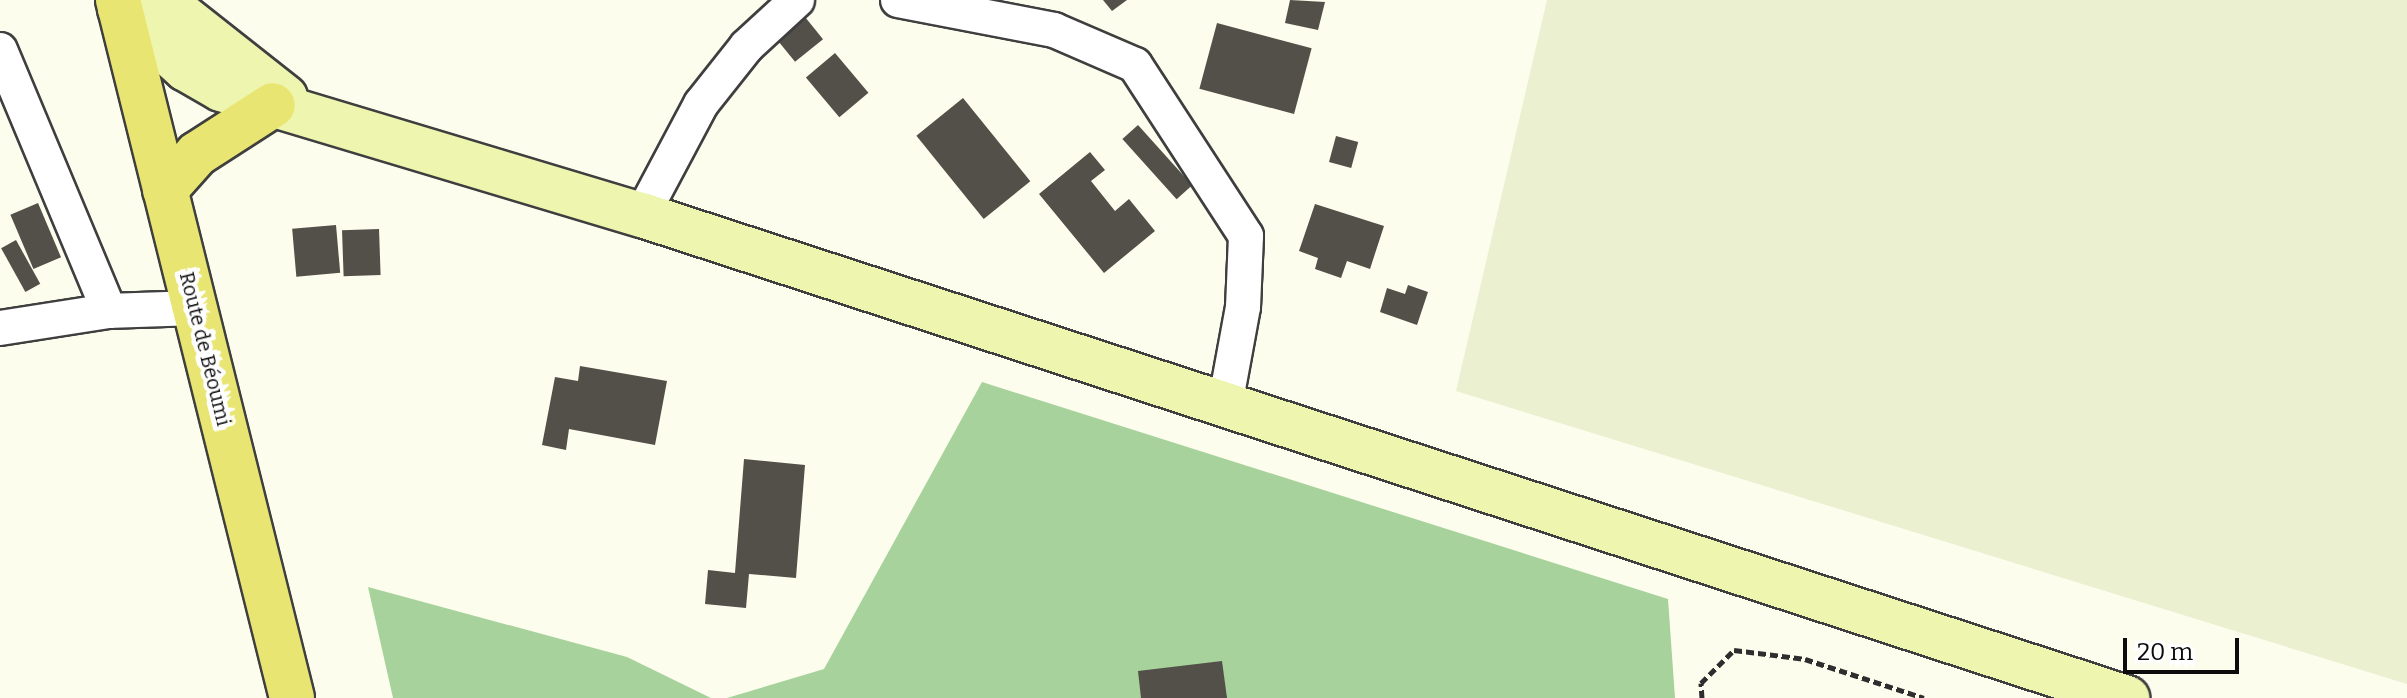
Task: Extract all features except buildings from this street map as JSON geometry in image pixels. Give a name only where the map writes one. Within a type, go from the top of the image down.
[{"type":"main road","points":[[162,0],[293,111]]},
{"type":"main road","points":[[119,4],[186,69],[293,111],[642,215],[2127,698]]},
{"type":"main road","name":"Route de Béoumi","points":[[119,4],[292,698]]},
{"type":"main road","points":[[165,190],[197,154],[293,111]]},
{"type":"street","points":[[642,215],[701,104],[747,46],[797,0]]},
{"type":"street","points":[[898,0],[1054,30],[1135,65],[1246,236],[1243,307],[1225,405]]},
{"type":"street","points":[[0,50],[109,311]]},
{"type":"street","points":[[0,328],[109,311],[195,308]]},
{"type":"path","points":[[1702,698],[1701,683],[1734,650],[1805,659],[1924,698]]},
{"type":"green space","points":[[1547,0],[2407,0],[2407,684],[1456,391]]},
{"type":"green space","points":[[982,382],[1668,599],[1675,698],[727,698],[824,669]]},
{"type":"green space","points":[[368,587],[627,657],[711,698],[393,698]]}]
